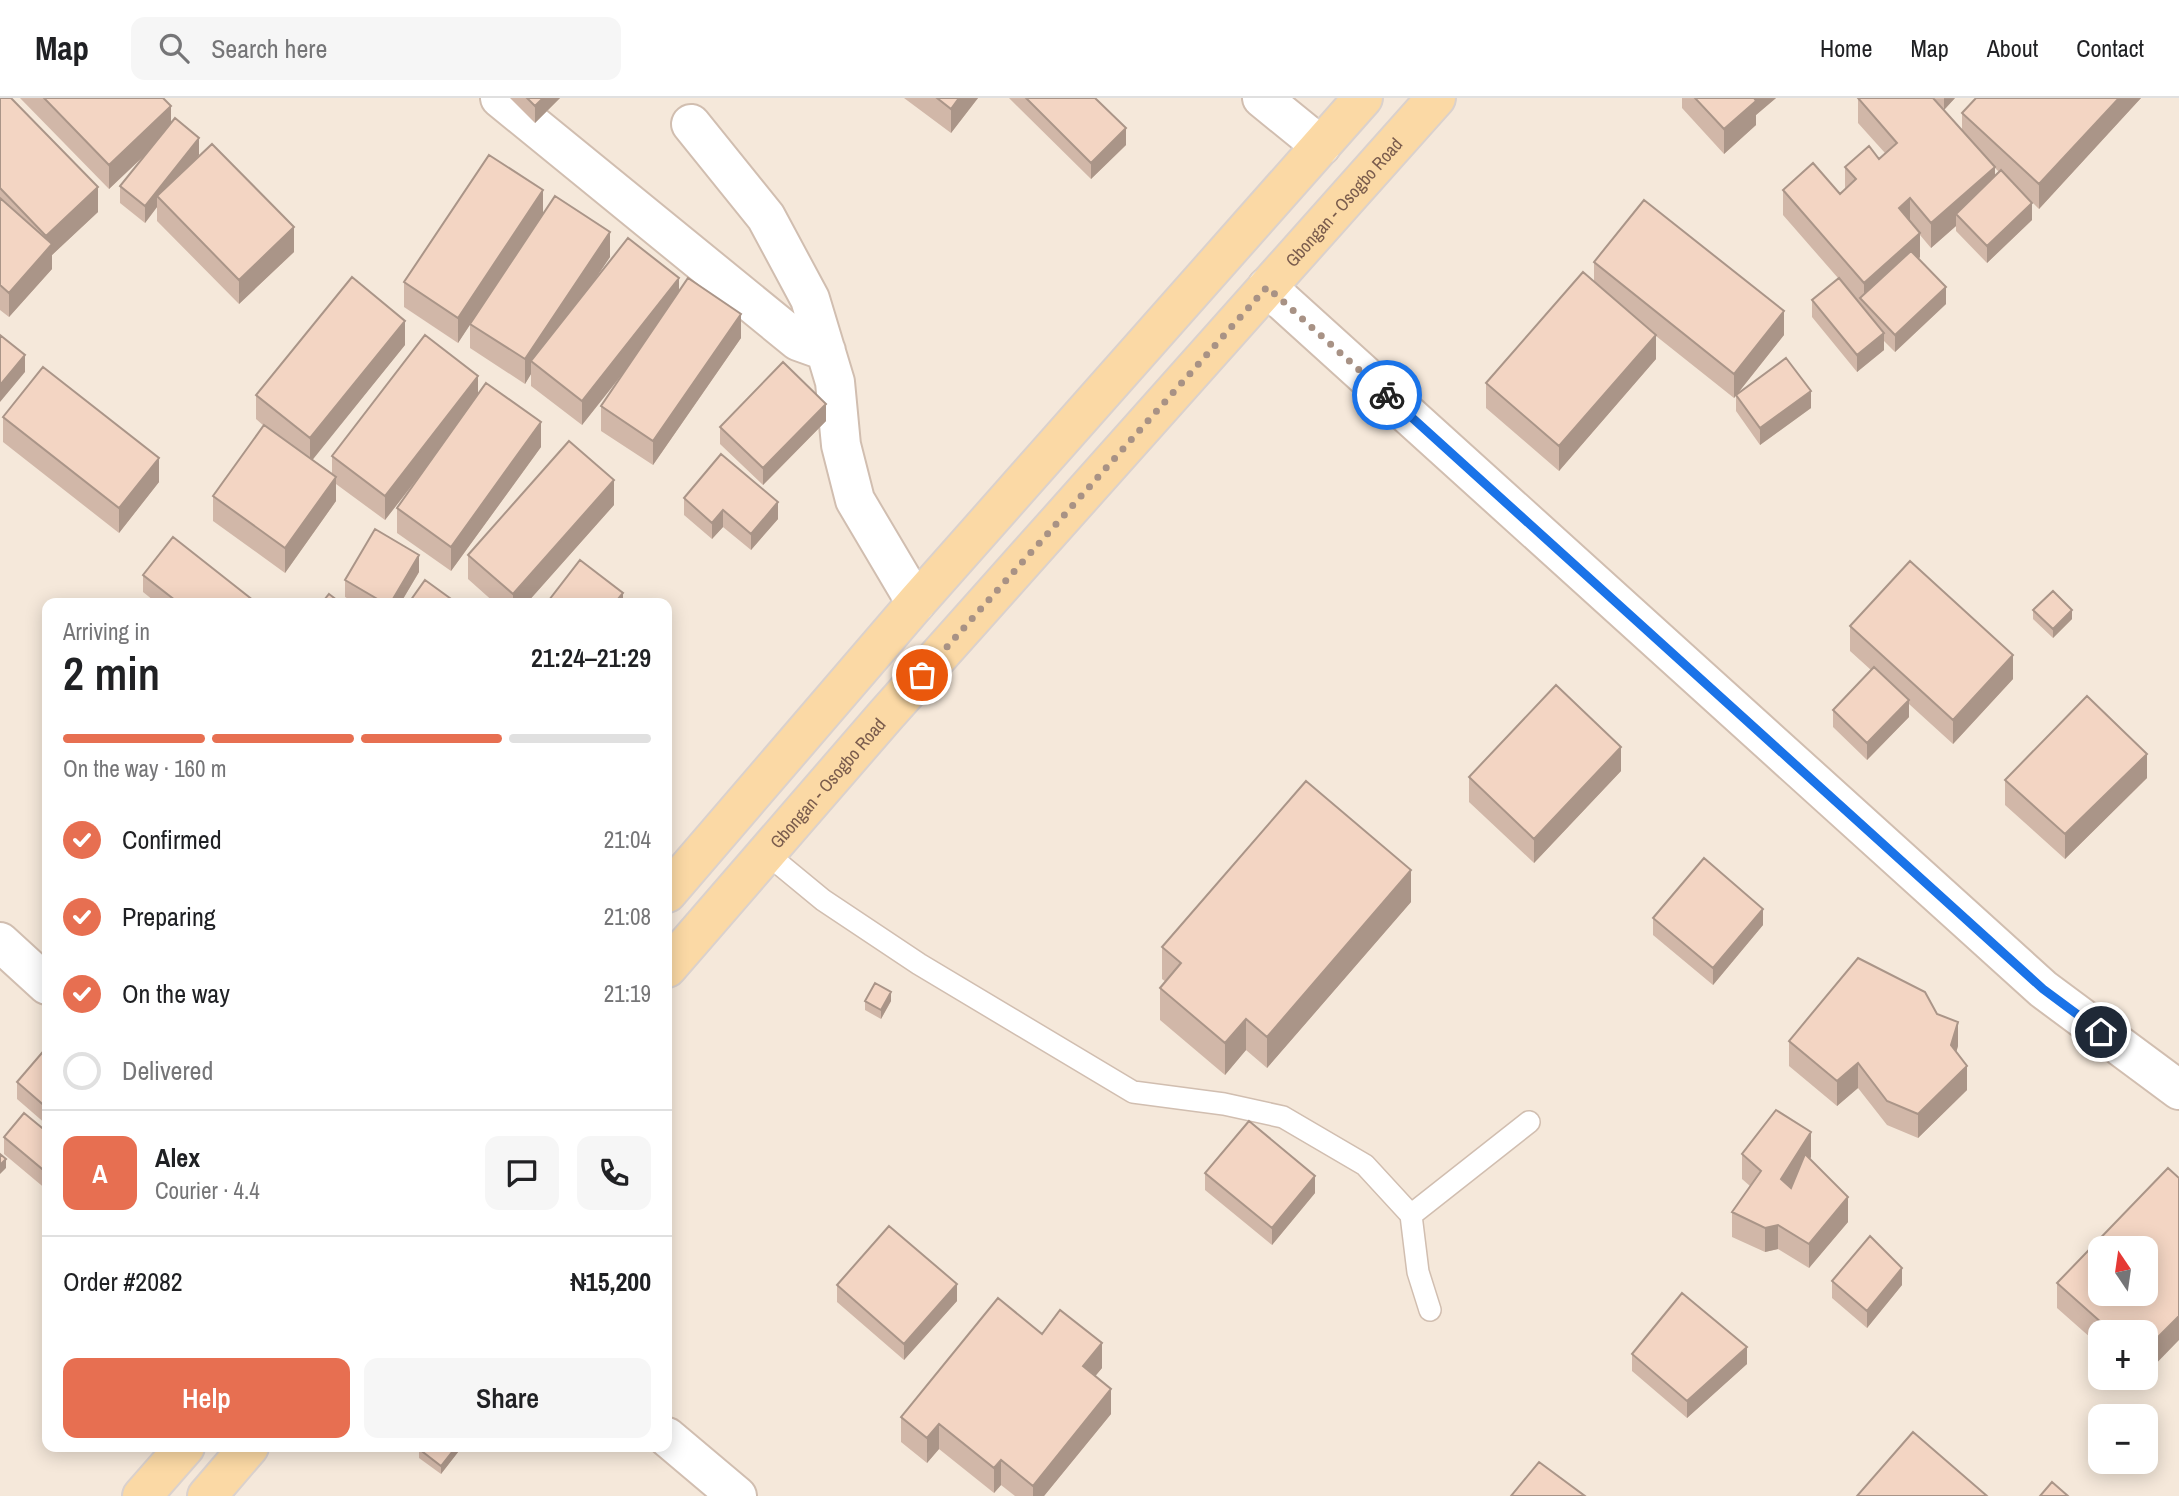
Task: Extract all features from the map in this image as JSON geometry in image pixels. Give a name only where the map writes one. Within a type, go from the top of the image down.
[{"type":"main road","points":[[672,886],[916,603],[1363,98]]},
{"type":"main road","name":"Gbongan - Osogbo Road","points":[[672,962],[886,715],[1436,98]]},
{"type":"main road","points":[[142,1496],[181,1452]]},
{"type":"main road","points":[[207,1496],[246,1452]]},
{"type":"street","points":[[500,98],[798,341],[825,351]]},
{"type":"street","points":[[1262,98],[1321,146]]},
{"type":"street","points":[[691,124],[766,217],[810,299],[835,382],[841,446],[855,500],[916,603]]},
{"type":"street","points":[[1267,287],[2043,989],[2179,1090]]},
{"type":"street","points":[[0,942],[42,980]]},
{"type":"street","points":[[672,1441],[737,1496]]},
{"type":"lane","points":[[766,853],[823,900],[919,964],[1133,1092],[1224,1104],[1283,1117],[1365,1165],[1411,1215],[1418,1272],[1430,1310]]},
{"type":"lane","points":[[1411,1215],[1529,1122]]},
{"type":"shaded area","points":[[0,98],[2179,98],[2179,1496],[0,1496]]},
{"type":"building","points":[[0,98],[11,98],[98,187],[46,236],[0,188]]},
{"type":"building","points":[[44,98],[163,98],[171,106],[109,165]]},
{"type":"building","points":[[527,98],[543,98],[535,106]]},
{"type":"building","points":[[937,98],[959,98],[951,109]]},
{"type":"building","points":[[1026,98],[1095,98],[1126,128],[1091,163]]},
{"type":"building","points":[[1695,98],[1754,98],[1756,101],[1724,129]]},
{"type":"building","points":[[1858,98],[1933,98],[1995,167],[1931,223],[1910,198],[1899,208],[1920,233],[1864,283],[1783,190],[1813,163],[1840,194],[1856,179],[1845,167],[1869,146],[1879,159],[1897,143]]},
{"type":"building","points":[[1976,98],[2119,98],[2039,184],[1962,113]]},
{"type":"building","points":[[175,118],[199,138],[145,206],[120,186]]},
{"type":"building","points":[[212,144],[294,227],[239,280],[157,196]]},
{"type":"building","points":[[489,155],[543,190],[458,318],[404,282]]},
{"type":"building","points":[[2001,170],[2032,203],[1987,246],[1956,214]]},
{"type":"building","points":[[555,196],[610,232],[525,359],[470,324]]},
{"type":"building","points":[[0,198],[52,244],[9,293],[0,285]]},
{"type":"building","points":[[1644,200],[1784,311],[1734,374],[1594,262]]},
{"type":"building","points":[[628,238],[679,278],[582,401],[531,361]]},
{"type":"building","points":[[1911,251],[1946,287],[1895,335],[1860,298]]},
{"type":"building","points":[[1583,272],[1656,335],[1559,446],[1486,383]]},
{"type":"building","points":[[352,277],[405,321],[310,438],[256,395]]},
{"type":"building","points":[[688,278],[741,314],[653,441],[601,406]]},
{"type":"building","points":[[1839,278],[1884,333],[1857,355],[1812,300]]},
{"type":"building","points":[[0,335],[25,355],[0,385]]},
{"type":"building","points":[[425,335],[478,376],[385,496],[332,456]]},
{"type":"building","points":[[1786,358],[1811,391],[1760,428],[1736,395]]},
{"type":"building","points":[[783,362],[826,404],[763,468],[720,427]]},
{"type":"building","points":[[43,367],[159,458],[119,508],[3,417]]},
{"type":"building","points":[[486,383],[541,422],[451,547],[397,508]]},
{"type":"building","points":[[264,425],[336,477],[285,548],[213,496]]},
{"type":"building","points":[[569,441],[614,480],[513,594],[468,555]]},
{"type":"building","points":[[721,454],[778,502],[751,534],[723,510],[712,523],[684,498]]},
{"type":"building","points":[[375,529],[419,555],[394,598],[376,598],[345,580]]},
{"type":"building","points":[[173,537],[250,598],[172,598],[143,575]]},
{"type":"building","points":[[580,560],[623,593],[619,598],[551,598]]},
{"type":"building","points":[[1910,561],[2013,655],[1953,720],[1850,626]]},
{"type":"building","points":[[425,580],[450,598],[412,598]]},
{"type":"building","points":[[2053,591],[2072,610],[2053,629],[2033,610]]},
{"type":"building","points":[[1874,667],[1909,700],[1867,743],[1833,710]]},
{"type":"building","points":[[1556,685],[1621,747],[1534,839],[1469,777]]},
{"type":"building","points":[[2087,696],[2147,754],[2065,834],[2005,780]]},
{"type":"building","points":[[1306,781],[1411,870],[1267,1037],[1246,1019],[1225,1043],[1160,988],[1181,963],[1162,947]]},
{"type":"building","points":[[1704,858],[1763,909],[1713,968],[1653,918]]},
{"type":"building","points":[[1858,958],[1925,992],[1937,1014],[1958,1022],[1951,1045],[1967,1066],[1918,1114],[1887,1101],[1858,1063],[1837,1081],[1789,1041]]},
{"type":"building","points":[[875,983],[891,992],[881,1010],[865,1001]]},
{"type":"building","points":[[42,1053],[42,1104],[17,1082]]},
{"type":"building","points":[[1776,1110],[1811,1132],[1781,1179],[1791,1188],[1805,1154],[1848,1197],[1809,1244],[1778,1225],[1765,1228],[1732,1212],[1761,1171],[1742,1154]]},
{"type":"building","points":[[24,1113],[42,1128],[42,1169],[4,1137]]},
{"type":"building","points":[[1249,1121],[1315,1176],[1272,1228],[1205,1173]]},
{"type":"building","points":[[0,1154],[6,1159],[0,1165]]},
{"type":"building","points":[[2168,1168],[2179,1178],[2179,1316],[2158,1337],[2158,1320],[2099,1320],[2057,1283],[2088,1251],[2088,1306],[2158,1306],[2158,1236],[2102,1236]]},
{"type":"building","points":[[889,1226],[957,1284],[904,1344],[837,1285]]},
{"type":"building","points":[[1870,1236],[1902,1268],[1867,1311],[1832,1281]]},
{"type":"building","points":[[1682,1293],[1747,1347],[1687,1401],[1632,1354]]},
{"type":"building","points":[[998,1298],[1042,1334],[1060,1310],[1102,1343],[1083,1366],[1111,1389],[1033,1486],[1001,1460],[994,1468],[939,1424],[927,1438],[901,1417]]},
{"type":"building","points":[[1913,1432],[1987,1496],[1857,1496]]},
{"type":"building","points":[[423,1452],[452,1452],[441,1466]]},
{"type":"building","points":[[1539,1462],[1585,1496],[1511,1496]]},
{"type":"building","points":[[2052,1482],[2068,1496],[2040,1496]]},
{"type":"way so far","points":[[922,675],[1267,287],[1387,395]]},
{"type":"route","points":[[1387,395],[2043,989],[2101,1032]]}]
